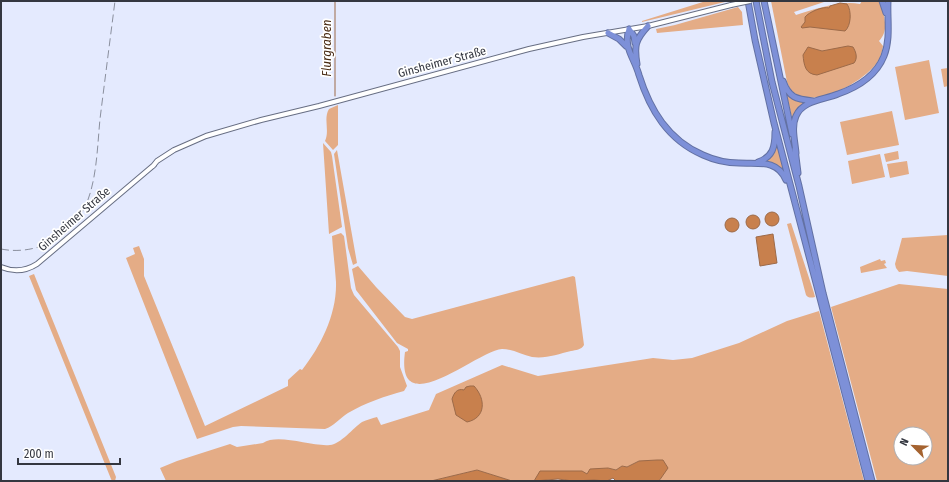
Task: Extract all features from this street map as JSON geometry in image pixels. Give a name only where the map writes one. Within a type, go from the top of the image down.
[{"type":"highway","points":[[749,1],[755,40],[774,123],[872,481]]},
{"type":"highway","points":[[756,1],[772,82],[799,186],[821,293],[868,481]]},
{"type":"highway","points":[[764,1],[796,153]]},
{"type":"highway","points":[[882,1],[887,16]]},
{"type":"highway","points":[[799,186],[794,125],[796,116],[804,106],[814,101],[851,89],[862,83],[872,74],[881,61],[886,48],[888,34],[888,1]]},
{"type":"highway","points":[[635,44],[648,26]]},
{"type":"highway","points":[[629,29],[626,38],[627,46],[645,93],[655,114],[667,130],[680,142],[712,159],[730,162],[768,164],[780,170],[784,174],[794,199]]},
{"type":"highway","points":[[629,29],[634,36],[637,69]]},
{"type":"highway","points":[[608,33],[619,39],[627,46]]},
{"type":"highway","points":[[777,64],[789,93],[796,98],[814,101]]},
{"type":"highway","points":[[755,163],[768,157],[773,150],[775,144],[774,123]]},
{"type":"main road","name":"Ginsheimer Straße","points":[[1,267],[10,270],[20,270],[37,264],[152,166],[174,150],[206,136],[529,49],[583,37],[648,26],[749,1]]},
{"type":"shaded area","points":[[706,1],[729,1],[642,22],[642,21]]},
{"type":"shaded area","points":[[771,1],[827,1],[794,12],[796,15],[836,4],[860,4],[862,1],[879,1],[884,16],[885,27],[879,41],[883,46],[879,59],[864,76],[841,90],[828,95],[816,97],[805,97],[796,94],[790,89],[787,82]]},
{"type":"shaded area","points":[[840,3],[847,4],[850,10],[850,22],[845,31],[801,27],[805,22],[805,17],[810,13],[816,10],[829,8],[830,6]]},
{"type":"shaded area","points":[[738,7],[742,12],[743,25],[657,33],[656,29]]},
{"type":"shaded area","points":[[848,46],[853,47],[855,51],[856,57],[854,63],[817,75],[810,73],[806,68],[803,55],[808,47],[822,51]]},
{"type":"shaded area","points":[[929,60],[939,113],[905,120],[895,67]]},
{"type":"shaded area","points":[[948,68],[948,86],[944,87],[941,69]]},
{"type":"shaded area","points":[[789,95],[797,101],[808,102],[793,118],[787,96]]},
{"type":"shaded area","points":[[338,105],[338,145],[333,150],[325,141],[327,133],[327,113],[329,109]]},
{"type":"shaded area","points":[[892,111],[899,145],[847,155],[840,122]]},
{"type":"shaded area","points":[[323,143],[331,152],[332,156],[342,227],[329,234]]},
{"type":"shaded area","points":[[777,145],[784,170],[776,165],[760,162],[774,152]]},
{"type":"shaded area","points":[[337,150],[357,263],[353,265],[348,248],[334,154]]},
{"type":"shaded area","points":[[898,151],[899,159],[886,162],[884,154]]},
{"type":"shaded area","points":[[880,154],[885,177],[852,184],[848,161]]},
{"type":"shaded area","points":[[907,161],[909,174],[890,178],[887,164]]},
{"type":"shaded area","points":[[769,212],[775,212],[779,216],[779,222],[775,226],[769,226],[765,222],[765,216]]},
{"type":"shaded area","points":[[750,215],[756,215],[760,219],[760,225],[756,229],[750,229],[746,225],[746,219]]},
{"type":"shaded area","points":[[732,218],[737,220],[739,225],[737,230],[732,232],[727,230],[725,225],[727,220]]},
{"type":"shaded area","points":[[791,223],[815,297],[810,298],[806,295],[787,224]]},
{"type":"shaded area","points":[[341,233],[344,236],[351,288],[354,295],[400,351],[400,367],[407,386],[404,391],[361,406],[325,429],[241,426],[233,427],[197,439],[126,258],[135,254],[133,248],[139,246],[144,259],[144,276],[205,426],[288,386],[288,380],[300,369],[302,370],[309,361],[331,318],[334,306],[336,282],[332,236]]},
{"type":"shaded area","points":[[773,234],[777,263],[760,266],[756,237]]},
{"type":"shaded area","points":[[948,235],[948,276],[907,271],[899,272],[896,268],[895,264],[902,238]]},
{"type":"shaded area","points":[[880,259],[881,261],[885,260],[886,263],[884,264],[887,268],[861,273],[860,267]]},
{"type":"shaded area","points":[[358,266],[405,317],[412,319],[573,276],[575,277],[584,345],[578,350],[542,357],[532,357],[502,349],[491,352],[441,378],[425,383],[413,382],[405,373],[405,352],[408,351],[408,349],[397,343],[356,290],[352,269]]},
{"type":"shaded area","points":[[34,274],[116,477],[115,481],[112,481],[111,479],[29,276]]},
{"type":"shaded area","points":[[899,284],[948,289],[948,481],[877,481],[831,307]]},
{"type":"shaded area","points":[[819,311],[864,481],[659,481],[661,479],[639,461],[627,467],[622,466],[616,470],[608,468],[587,474],[536,478],[534,481],[512,481],[477,470],[431,481],[166,481],[160,468],[230,444],[237,447],[277,439],[323,445],[334,444],[343,439],[362,422],[370,419],[377,417],[381,425],[429,410],[436,394],[502,365],[538,376],[653,358],[673,360],[692,358],[739,343],[787,321]]},
{"type":"shaded area","points":[[474,386],[478,391],[481,397],[482,407],[478,417],[467,422],[456,415],[452,399],[458,390],[464,390],[466,387]]},
{"type":"shaded area","points":[[663,460],[668,468],[659,481],[616,481],[613,478],[607,481],[573,481],[558,479],[534,481],[540,471],[582,471],[587,474],[590,469],[608,468],[616,470],[622,466],[627,467],[639,461]]},
{"type":"shaded area","points":[[477,470],[512,481],[431,481]]},
{"type":"waterway","name":"Flurgraben","points":[[335,1],[335,96]]},
{"type":"railway","points":[[1,249],[24,250],[35,248],[55,239],[65,233],[73,225],[86,206],[93,182],[97,156],[100,119],[115,1]]}]
